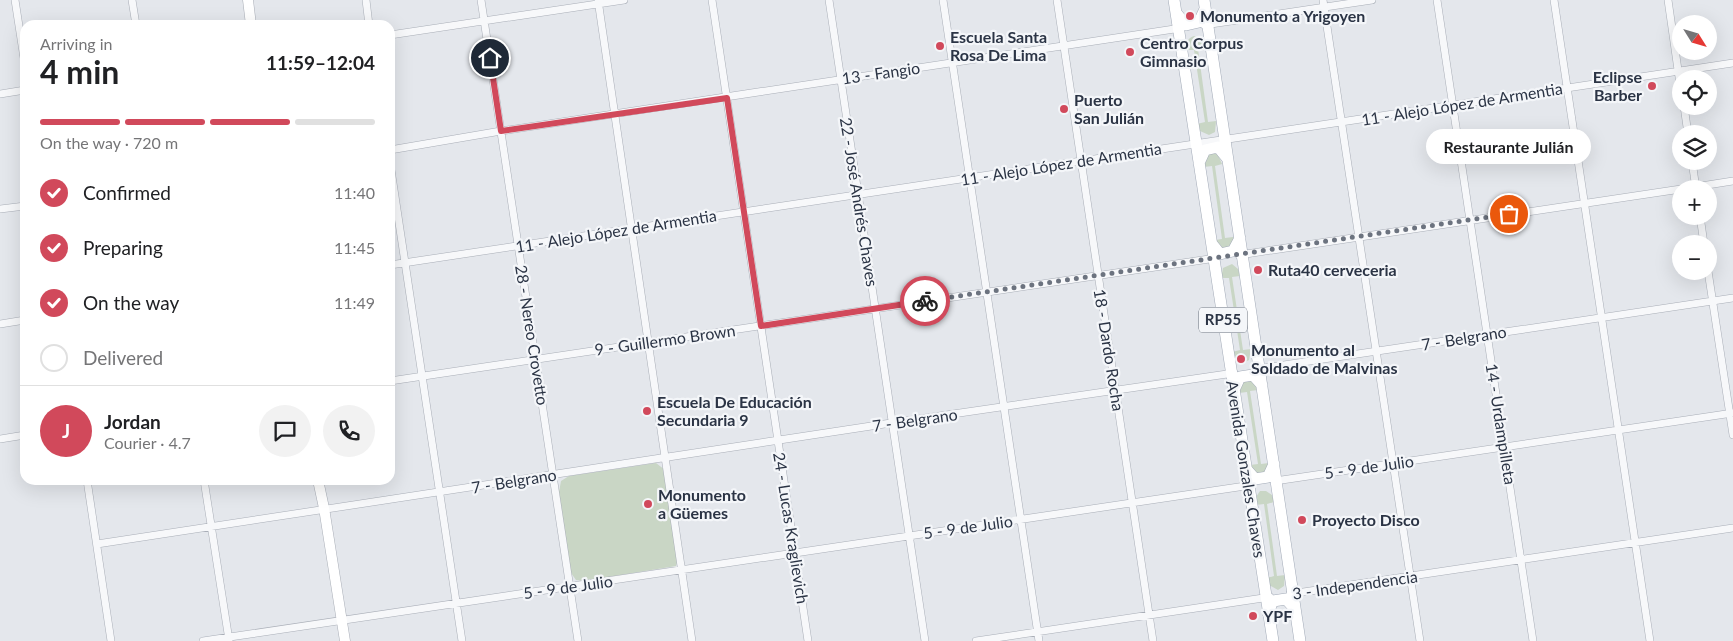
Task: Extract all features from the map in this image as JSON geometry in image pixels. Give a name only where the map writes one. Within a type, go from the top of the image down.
[{"type":"main road","name":"Avenida Gonzales Chaves","points":[[1174,0],[1273,641]]},
{"type":"main road","name":"Avenida Gonzales Chaves","points":[[1204,4],[1300,641]]},
{"type":"main road","points":[[1176,13],[1186,24],[1193,24],[1198,22],[1204,4]]},
{"type":"main road","points":[[1199,163],[1205,150],[1211,147],[1218,147],[1228,159]]},
{"type":"main road","points":[[1211,243],[1220,254],[1227,254],[1233,251],[1240,238]]},
{"type":"main road","points":[[1234,390],[1240,377],[1246,375],[1253,375],[1262,385]]},
{"type":"main road","points":[[1246,468],[1249,476],[1255,480],[1268,477],[1274,464]]},
{"type":"main road","points":[[1268,613],[1273,601],[1279,599],[1286,599],[1295,610]]},
{"type":"street","points":[[15,0],[20,32]]},
{"type":"street","points":[[132,0],[135,20]]},
{"type":"street","points":[[248,0],[250,20]]},
{"type":"street","points":[[366,0],[368,20]]},
{"type":"street","name":"28 - Nereo Crovetto","points":[[481,0],[578,641]]},
{"type":"street","points":[[395,34],[599,2],[624,0]]},
{"type":"street","name":"24 - Lucas Kraglievich","points":[[712,0],[808,641]]},
{"type":"street","name":"22 - José Andrés Chaves","points":[[829,0],[925,641]]},
{"type":"street","points":[[943,0],[1039,641]]},
{"type":"street","name":"18 - Dardo Rocha","points":[[1057,0],[1153,641]]},
{"type":"street","name":"13 - Fangio","points":[[395,149],[841,79],[1208,25],[1324,4],[1372,0]]},
{"type":"street","name":"14 - Urdampilleta","points":[[1437,0],[1533,641]]},
{"type":"street","points":[[1554,0],[1650,641]]},
{"type":"street","points":[[1668,0],[1678,70]]},
{"type":"street","points":[[599,2],[667,458],[692,641]]},
{"type":"street","points":[[1324,4],[1420,641]]},
{"type":"street","name":"11 - Alejo López de Armentia","points":[[1692,70],[1733,64]]},
{"type":"street","name":"11 - Alejo López de Armentia","points":[[395,264],[1672,73]]},
{"type":"street","points":[[0,94],[20,91]]},
{"type":"street","name":"9 - Guillermo Brown","points":[[1717,184],[1733,181]]},
{"type":"street","name":"9 - Guillermo Brown","points":[[395,380],[1672,190]]},
{"type":"street","points":[[395,196],[462,641]]},
{"type":"street","points":[[0,209],[20,207]]},
{"type":"street","points":[[1710,280],[1733,435]]},
{"type":"street","name":"7 - Belgrano","points":[[97,544],[324,508],[1733,298]]},
{"type":"street","points":[[0,324],[20,321]]},
{"type":"street","name":"5 - 9 de Julio","points":[[204,641],[228,639],[342,620],[1731,413]]},
{"type":"street","points":[[0,439],[20,436]]},
{"type":"street","points":[[88,485],[111,641]]},
{"type":"street","points":[[205,485],[228,639]]},
{"type":"street","points":[[319,485],[345,641]]},
{"type":"street","points":[[323,485],[324,508]]},
{"type":"street","name":"3 - Independencia","points":[[976,641],[1733,528]]},
{"type":"green space","points":[[1194,36],[1201,38],[1205,48],[1198,49],[1208,122],[1216,121],[1215,132],[1209,135],[1200,131],[1197,124],[1205,122],[1194,50],[1187,50],[1187,42]]},
{"type":"green space","points":[[1208,153],[1218,155],[1222,164],[1215,166],[1225,238],[1233,237],[1234,241],[1226,252],[1215,240],[1222,239],[1212,166],[1204,167]]},
{"type":"green space","points":[[1232,264],[1238,269],[1240,276],[1232,277],[1243,350],[1251,349],[1249,360],[1243,363],[1234,359],[1232,352],[1240,350],[1229,278],[1221,278],[1223,268]]},
{"type":"green space","points":[[1254,380],[1258,390],[1250,391],[1261,464],[1269,463],[1269,471],[1258,477],[1250,465],[1258,464],[1247,392],[1239,393],[1241,381]]},
{"type":"green space","points":[[656,463],[665,470],[678,558],[676,566],[584,581],[576,580],[571,573],[559,492],[561,481],[569,476]]},
{"type":"green space","points":[[1260,491],[1266,491],[1272,495],[1274,502],[1267,504],[1277,576],[1285,575],[1284,586],[1278,590],[1269,585],[1267,578],[1274,576],[1264,504],[1256,505],[1256,497]]},
{"type":"way so far","points":[[925,301],[1509,214]]},
{"type":"place","name":"Monumento a Yrigoyen","points":[[1190,16]]},
{"type":"place","name":"Escuela Santa Rosa De Lima","points":[[940,46]]},
{"type":"place","name":"Centro Corpus Gimnasio","points":[[1130,52]]},
{"type":"place","name":"Eclipse Barber","points":[[1652,86]]},
{"type":"place","name":"Puerto San Julián","points":[[1064,109]]},
{"type":"place","name":"Restaurante Julián","points":[[1509,214]]},
{"type":"place","name":"Ruta40 cerveceria","points":[[1258,270]]},
{"type":"place","name":"Monumento al Soldado de Malvinas","points":[[1241,359]]},
{"type":"place","name":"Escuela De Educación Secundaria 9","points":[[647,411]]},
{"type":"place","name":"Monumento a Güemes","points":[[648,504]]},
{"type":"place","name":"Proyecto Disco","points":[[1302,520]]},
{"type":"place","name":"YPF","points":[[1253,616]]},
{"type":"route","points":[[490,58],[501,131],[727,98],[761,326],[925,301]]}]
